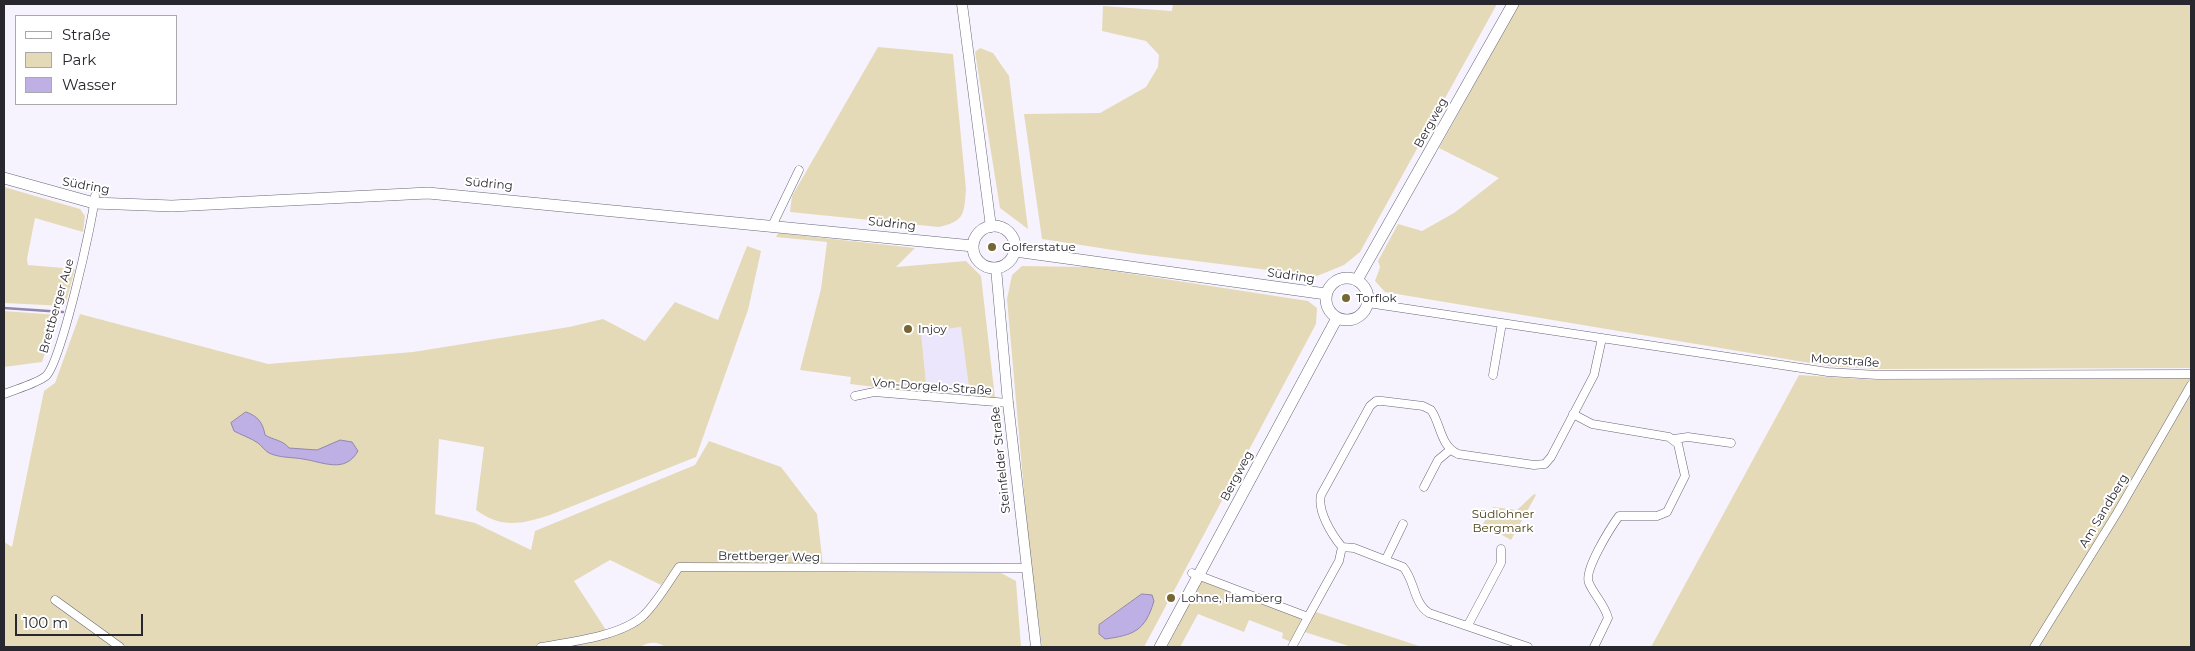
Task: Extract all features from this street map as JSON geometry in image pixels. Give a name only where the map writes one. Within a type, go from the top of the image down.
[{"type":"main road","name":"Bergweg","points":[[1357,280],[1419,174],[1513,4]]},
{"type":"main road","name":"Südring","points":[[4,178],[94,199],[172,206],[428,193],[973,246]]},
{"type":"main road","points":[[991,227],[1001,228],[1010,233],[1014,241],[1015,251],[1009,263],[996,268],[982,264],[975,256],[973,246],[978,234],[991,227]]},
{"type":"main road","name":"Südring","points":[[1015,251],[1326,294]]},
{"type":"main road","points":[[1350,278],[1357,280],[1367,291],[1368,303],[1359,316],[1349,320],[1337,318],[1327,306],[1326,294],[1329,287],[1337,280],[1350,278]]},
{"type":"main road","name":"Bergweg","points":[[1160,647],[1195,574],[1337,318]]},
{"type":"street","points":[[962,4],[991,227]]},
{"type":"street","points":[[772,226],[798,170]]},
{"type":"street","name":"Brettberger Aue","points":[[4,394],[41,378],[50,370],[71,308],[94,199]]},
{"type":"street","name":"Steinfelder Straße","points":[[996,268],[1008,402],[1036,647]]},
{"type":"street","name":"Moorstraße","points":[[1368,303],[1799,369],[1877,375],[2191,374]]},
{"type":"street","points":[[1493,375],[1502,323]]},
{"type":"street","points":[[1528,647],[1424,610],[1407,572],[1399,564],[1354,548],[1342,547],[1334,537],[1320,501],[1370,406],[1382,401],[1423,406],[1431,410],[1450,450],[1458,454],[1534,465],[1545,464],[1594,375],[1602,338]]},
{"type":"street","name":"Am Sandberg","points":[[2034,647],[2117,513],[2191,384]]},
{"type":"street","name":"Von-Dorgelo-Straße","points":[[855,396],[874,392],[1008,402]]},
{"type":"street","points":[[1573,414],[1592,424],[1674,439],[1688,437],[1731,443]]},
{"type":"street","points":[[1594,647],[1608,618],[1606,610],[1588,583],[1588,571],[1619,516],[1656,516],[1667,512],[1686,476],[1678,444],[1674,439]]},
{"type":"street","points":[[1424,487],[1438,460],[1450,450]]},
{"type":"street","points":[[1386,559],[1403,524]]},
{"type":"street","points":[[1292,647],[1339,561],[1342,547]]},
{"type":"street","points":[[1468,625],[1501,563],[1501,549]]},
{"type":"street","name":"Brettberger Weg","points":[[541,647],[606,634],[635,622],[645,614],[679,567],[1027,568]]},
{"type":"street","points":[[1195,574],[1308,617]]},
{"type":"street","points":[[55,600],[120,647]]},
{"type":"shaded area","points":[[961,327],[970,396],[927,393],[921,331]]},
{"type":"green space","points":[[1173,4],[1497,4],[1360,252],[1344,265],[1317,276],[1139,254],[1042,239],[1024,114],[1100,113],[1146,87],[1158,67],[1159,55],[1146,41],[1102,31],[1103,6],[1172,11]]},
{"type":"green space","points":[[1519,4],[2191,4],[2191,368],[1877,369],[1828,366],[1385,292],[1375,281],[1380,267],[1378,261],[1398,224],[1422,231],[1454,213],[1499,178],[1439,148]]},
{"type":"green space","points":[[878,47],[953,54],[966,189],[962,215],[948,225],[939,227],[790,212],[792,196]]},
{"type":"green space","points":[[980,48],[993,53],[1009,76],[1028,229],[1000,208],[975,52]]},
{"type":"green space","points":[[4,187],[80,209],[85,216],[83,232],[35,218],[27,259],[28,265],[75,269],[65,306],[4,303]]},
{"type":"green space","points":[[778,233],[915,248],[896,267],[966,261],[981,276],[995,398],[970,396],[961,327],[921,332],[927,393],[850,384],[851,377],[800,370],[821,289],[827,242],[776,237]]},
{"type":"green space","points":[[747,246],[761,251],[748,310],[696,457],[550,515],[530,521],[512,523],[494,520],[476,510],[484,447],[439,439],[435,514],[475,523],[531,550],[535,531],[695,465],[709,441],[781,467],[817,514],[823,565],[676,564],[661,585],[610,560],[574,581],[606,630],[566,639],[567,647],[4,647],[4,542],[12,547],[44,391],[55,383],[80,314],[268,364],[413,352],[569,327],[603,319],[645,341],[675,302],[718,320]]},
{"type":"green space","points":[[1022,266],[1087,267],[1308,301],[1317,308],[1316,324],[1144,647],[1042,647],[1030,559],[1007,299],[1012,275]]},
{"type":"green space","points":[[4,311],[58,315],[42,362],[4,367]]},
{"type":"green space","points":[[1799,375],[1877,380],[2191,378],[2191,647],[1651,647]]},
{"type":"green space","name":"Südlohner Bergmark","points":[[1534,494],[1536,495],[1511,540],[1483,524],[1493,507],[1517,510]]},
{"type":"green space","points":[[681,571],[1001,573],[1016,581],[1021,647],[665,647],[653,643],[640,647],[567,647],[612,636],[637,625],[656,608]]},
{"type":"green space","points":[[1201,581],[1309,621],[1316,612],[1422,647],[1352,647],[1298,630],[1291,642],[1282,638],[1283,633],[1249,620],[1244,632],[1198,614],[1180,647],[1167,647]]},
{"type":"water","points":[[246,412],[259,420],[265,435],[287,445],[289,448],[317,450],[340,440],[352,442],[358,451],[347,462],[333,465],[273,455],[255,441],[234,431],[231,423]]},
{"type":"water","points":[[1142,594],[1152,595],[1154,601],[1147,619],[1137,630],[1124,636],[1105,639],[1099,634],[1099,625]]},
{"type":"waterway","points":[[4,308],[63,312]]},
{"type":"place","name":"Golferstatue","points":[[992,247]]},
{"type":"place","name":"Torflok","points":[[1346,298]]},
{"type":"place","name":"Injoy","points":[[908,329]]},
{"type":"place","name":"Lohne, Hamberg","points":[[1171,598]]}]
